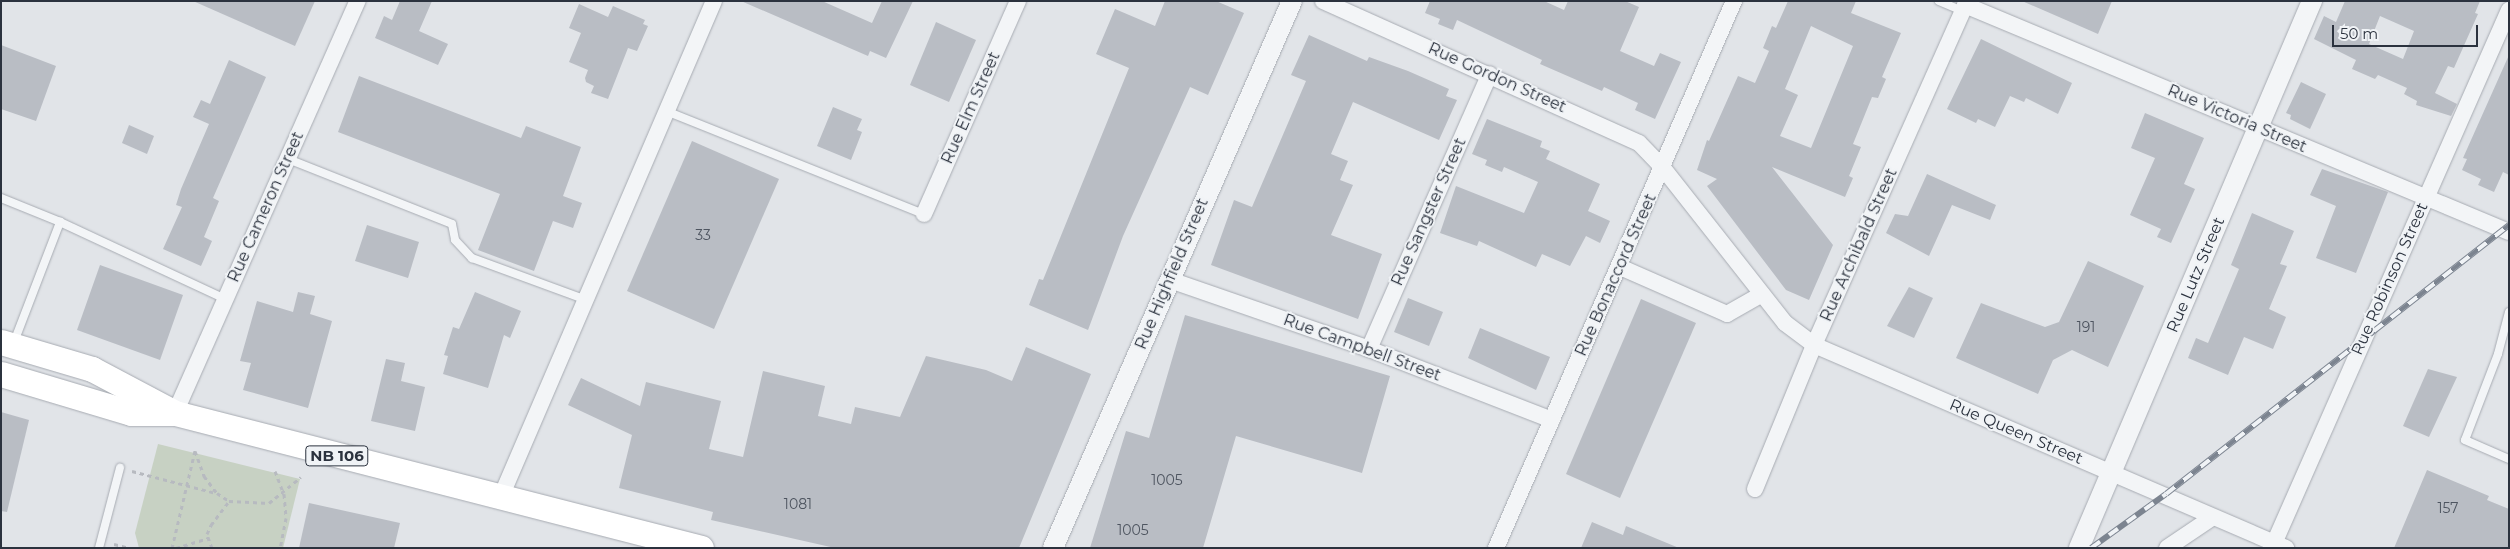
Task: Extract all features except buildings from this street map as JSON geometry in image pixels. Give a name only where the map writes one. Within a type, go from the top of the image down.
[{"type":"main road","name":"NB 106","points":[[7,344],[92,369],[175,412],[500,498],[701,548]]},
{"type":"main road","name":"NB 106","points":[[1,374],[131,413],[175,412]]},
{"type":"street","name":"Rue Cameron Street","points":[[175,412],[358,1]]},
{"type":"street","points":[[500,498],[584,299],[714,1]]},
{"type":"street","name":"Rue Elm Street","points":[[924,214],[1018,1]]},
{"type":"street","name":"Rue Highfield Street","points":[[1053,548],[1292,1]]},
{"type":"street","name":"Rue Gordon Street","points":[[1323,1],[1490,74],[1639,143],[1664,168]]},
{"type":"street","name":"Rue Bonaccord Street","points":[[1496,548],[1664,168],[1734,1]]},
{"type":"street","name":"Rue Lutz Street","points":[[2079,548],[2260,128],[2312,1]]},
{"type":"street","name":"Rue Victoria Street","points":[[1965,6],[2260,128],[2425,199],[2509,232]]},
{"type":"street","name":"Rue Archibald Street","points":[[1755,489],[1814,345],[1965,6]]},
{"type":"street","name":"Rue Robinson Street","points":[[2278,546],[2425,199],[2509,10]]},
{"type":"street","name":"Rue Sangster Street","points":[[1369,349],[1490,74]]},
{"type":"street","name":"Rue Queen Street","points":[[1664,168],[1785,324],[1814,345],[2214,516],[2278,546]]},
{"type":"street","points":[[1620,267],[1727,314],[1762,294]]},
{"type":"street","name":"Rue Campbell Street","points":[[1170,280],[1369,349],[1552,420]]},
{"type":"street","points":[[2167,548],[2214,516]]},
{"type":"lane","points":[[1939,1],[1965,6]]},
{"type":"lane","points":[[666,111],[924,214]]},
{"type":"lane","points":[[288,159],[452,224],[455,240],[472,258],[584,299]]},
{"type":"lane","points":[[1,198],[60,222],[225,299]]},
{"type":"lane","points":[[7,344],[60,222]]},
{"type":"lane","points":[[2509,312],[2498,354],[2465,440],[2509,459]]},
{"type":"lane","points":[[99,548],[120,468]]},
{"type":"path","points":[[172,548],[195,451],[204,476],[217,493],[229,501],[269,503],[284,494],[301,478]]},
{"type":"path","points":[[120,468],[217,493]]},
{"type":"path","points":[[275,471],[284,494],[286,518],[280,548]]},
{"type":"path","points":[[212,548],[208,538],[217,513],[229,501]]},
{"type":"path","points":[[176,548],[208,538]]},
{"type":"green space","points":[[158,444],[300,479],[283,548],[139,548],[135,533]]},
{"type":"railway","points":[[2091,548],[2166,494],[2509,225]]}]
